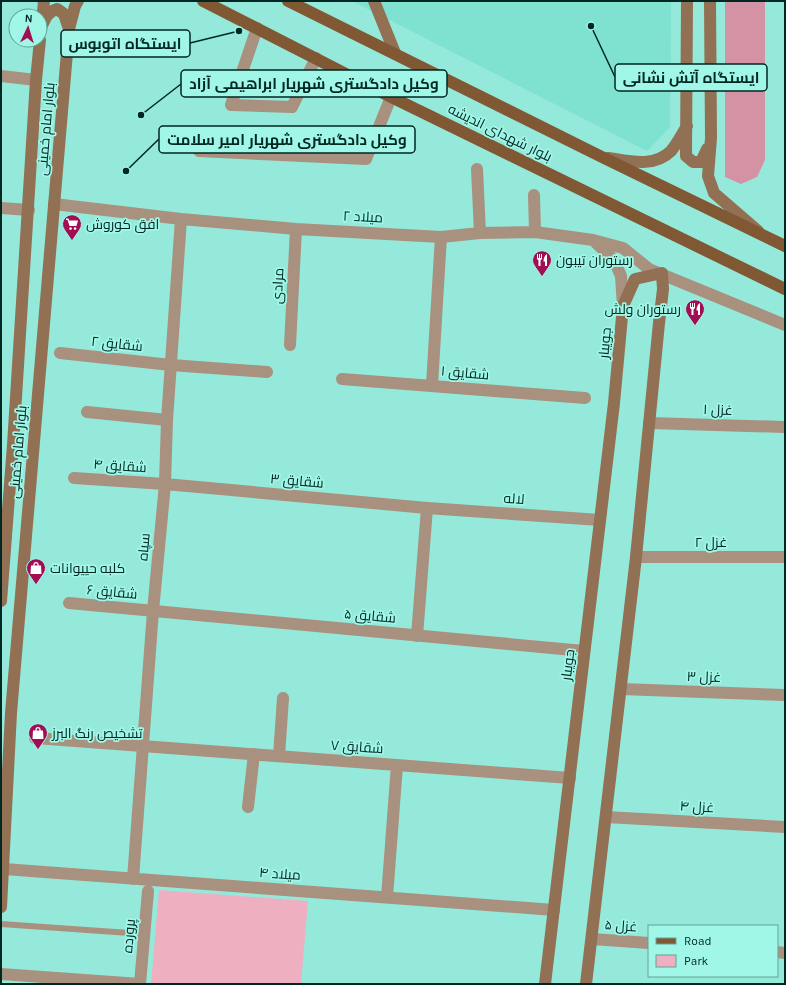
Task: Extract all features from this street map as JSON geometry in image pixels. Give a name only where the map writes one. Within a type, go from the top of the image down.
[{"type":"main road","name":"بلوار شهدای اندیشه","points":[[203,1],[391,97],[785,289]]},
{"type":"main road","name":"بلوار شهدای اندیشه","points":[[288,1],[785,246]]},
{"type":"street","name":"بلوار امام خمینی","points":[[1,907],[11,712],[54,204],[69,29],[75,6],[78,1]]},
{"type":"street","points":[[374,1],[395,54]]},
{"type":"street","points":[[687,1],[686,156],[693,162],[701,162],[711,138]]},
{"type":"street","points":[[710,1],[711,138],[708,176],[714,193],[762,235]]},
{"type":"street","points":[[48,14],[57,9],[64,14],[69,29]]},
{"type":"street","points":[[257,28],[231,105],[292,107],[316,58]]},
{"type":"street","name":"بلوار امام خمینی","points":[[1,601],[29,210],[39,48]]},
{"type":"street","points":[[1,76],[36,80]]},
{"type":"street","points":[[199,151],[366,159],[391,97]]},
{"type":"street","points":[[604,158],[643,163],[658,159],[671,151],[687,125]]},
{"type":"street","points":[[478,169],[480,233]]},
{"type":"street","points":[[534,195],[535,232]]},
{"type":"street","name":"میلاد ۲","points":[[54,204],[181,219],[296,229],[441,237],[480,233],[535,232],[594,240],[623,248],[649,269],[662,273],[785,325]]},
{"type":"street","points":[[1,208],[29,210]]},
{"type":"street","name":"سپاه","points":[[133,878],[164,484],[181,219]]},
{"type":"street","name":"مرادی","points":[[290,345],[296,229]]},
{"type":"street","points":[[432,385],[441,237]]},
{"type":"street","points":[[594,240],[614,260],[622,276],[624,306]]},
{"type":"street","points":[[586,984],[636,557],[658,323],[664,289],[662,273]]},
{"type":"street","name":"جویبار","points":[[545,984],[614,403],[624,306],[635,279],[662,273]]},
{"type":"street","name":"شقایق ۲","points":[[60,353],[171,365]]},
{"type":"street","points":[[171,365],[267,372]]},
{"type":"street","name":"شقایق ۱","points":[[342,379],[585,398]]},
{"type":"street","points":[[88,412],[167,420]]},
{"type":"street","name":"غزل ۱","points":[[649,423],[785,428]]},
{"type":"street","name":"شقایق ۴","points":[[74,478],[164,484]]},
{"type":"street","name":"شقایق ۳","points":[[164,484],[427,508]]},
{"type":"street","points":[[417,636],[427,508]]},
{"type":"street","name":"لاله","points":[[427,508],[600,520]]},
{"type":"street","name":"غزل ۲","points":[[636,557],[785,557]]},
{"type":"street","name":"شقایق ۶","points":[[69,603],[153,611]]},
{"type":"street","name":"شقایق ۵","points":[[153,611],[584,651]]},
{"type":"street","name":"غزل ۳","points":[[621,689],[785,695]]},
{"type":"street","points":[[279,756],[283,698]]},
{"type":"street","name":"شقایق ۷","points":[[35,738],[570,778]]},
{"type":"street","points":[[248,807],[254,754]]},
{"type":"street","points":[[387,897],[397,765]]},
{"type":"street","name":"غزل ۴","points":[[606,817],[785,827]]},
{"type":"street","name":"میلاد ۴","points":[[2,869],[554,910]]},
{"type":"street","name":"پرورده","points":[[140,984],[148,891]]},
{"type":"street","name":"غزل ۵","points":[[592,939],[648,943]]},
{"type":"street","points":[[1,974],[140,984]]},
{"type":"lane","points":[[1,924],[144,934]]},
{"type":"shaded area","points":[[352,1],[671,1],[670,127],[647,151]]},
{"type":"shaded area","points":[[725,1],[765,1],[765,160],[757,177],[741,184],[725,177]]},
{"type":"green space","points":[[159,890],[308,901],[301,984],[151,984]]},
{"type":"place","name":"ایستگاه آتش نشانی","points":[[591,26]]},
{"type":"place","name":"ایستگاه اتوبوس","points":[[239,31]]},
{"type":"place","name":"وکیل دادگستری شهریار ابراهیمی آزاد","points":[[141,115]]},
{"type":"place","name":"وکیل دادگستری شهریار امیر سلامت","points":[[126,171]]},
{"type":"place","name":"افق کوروش","points":[[72,241]]},
{"type":"place","name":"رستوران تیبون","points":[[542,277]]},
{"type":"place","name":"رستوران ولش","points":[[695,326]]},
{"type":"place","name":"کلبه حییوانات","points":[[36,585]]},
{"type":"place","name":"تشخیص رنگ البرز","points":[[38,750]]}]
